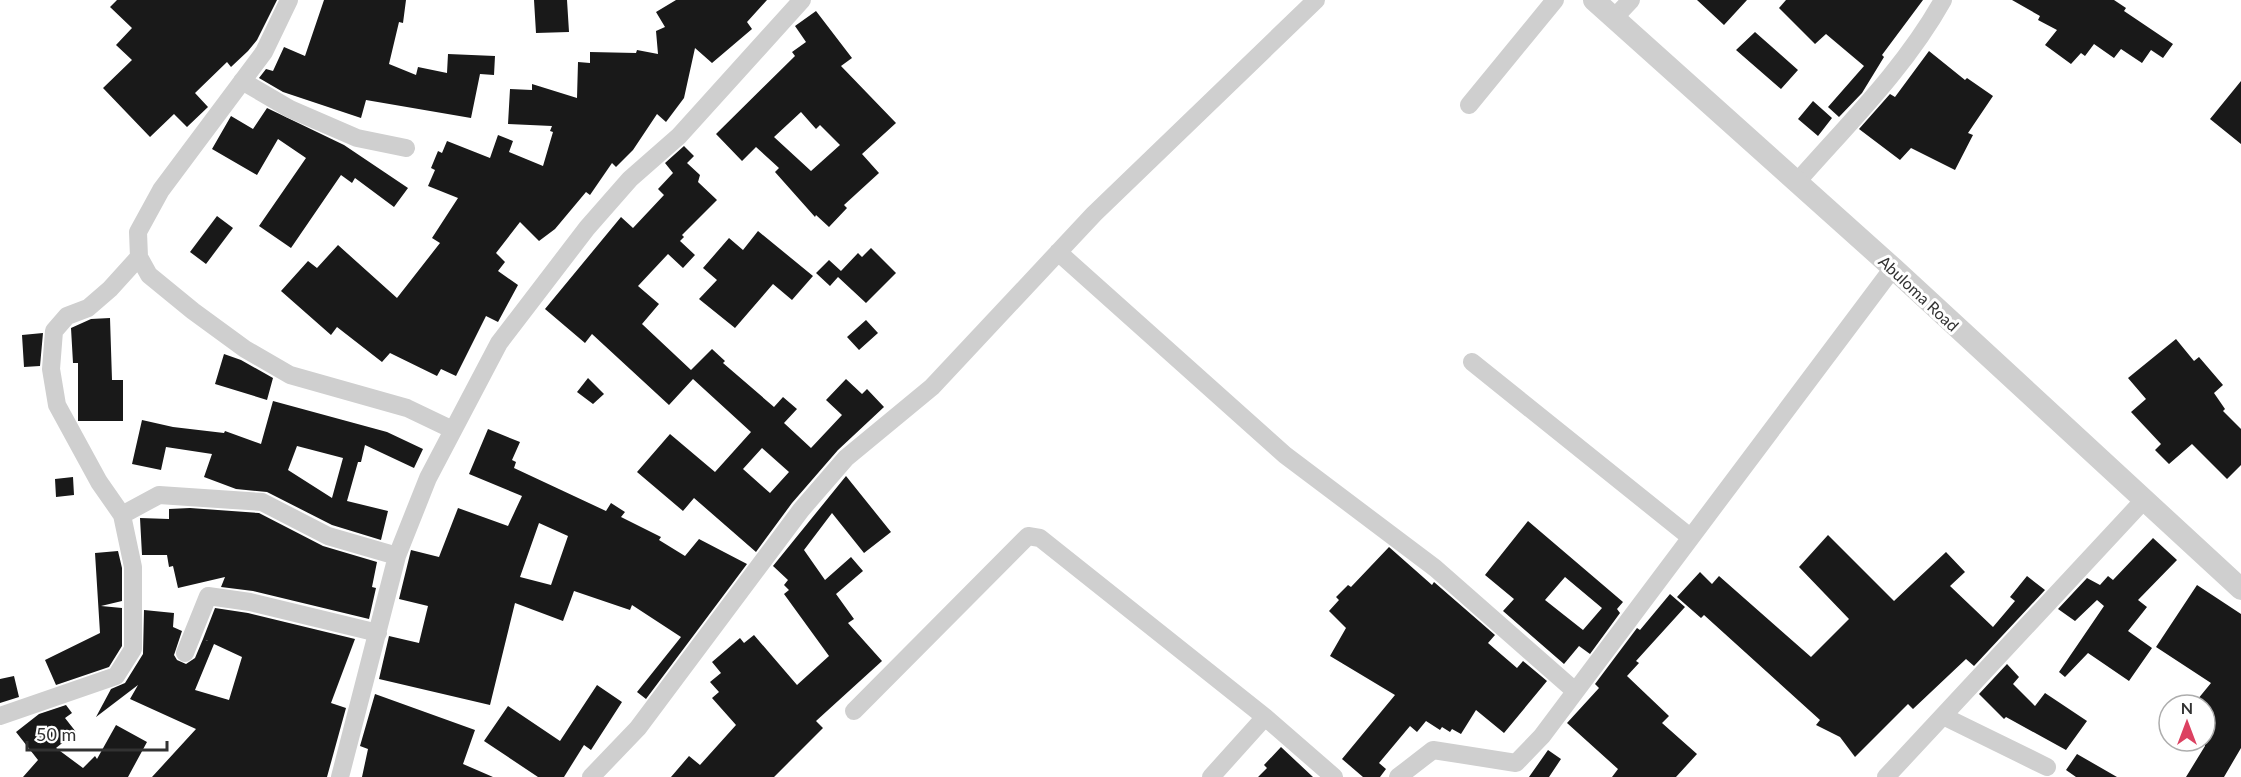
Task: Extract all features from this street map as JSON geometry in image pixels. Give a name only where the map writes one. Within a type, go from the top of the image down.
[{"type":"street","points":[[289,0],[264,52],[161,190],[138,232],[139,257],[149,275],[193,311],[245,349],[290,375],[407,408],[453,430]]},
{"type":"street","points":[[340,777],[350,729],[378,633],[397,556],[428,478],[499,343],[586,228],[630,178],[679,136],[802,0]]},
{"type":"street","points":[[591,777],[638,728],[801,510],[846,458],[932,387],[1058,252],[1316,0]]},
{"type":"street","points":[[1469,105],[1555,0]]},
{"type":"street","name":"Abuloma Road","points":[[1594,0],[1893,268],[2142,501],[2241,589]]},
{"type":"street","points":[[1614,18],[1631,0]]},
{"type":"street","points":[[1797,182],[1884,83],[1927,29],[1943,0]]},
{"type":"street","points":[[242,81],[290,109],[357,138],[406,148]]},
{"type":"street","points":[[1058,252],[1285,455],[1435,568],[1575,691]]},
{"type":"street","points":[[0,716],[116,676],[134,649],[133,567],[122,515],[99,482],[57,405],[51,369],[54,331],[67,316],[88,308],[110,289],[139,257]]},
{"type":"street","points":[[1398,777],[1433,750],[1516,762],[1542,736],[1893,268]]},
{"type":"street","points":[[1472,362],[1690,537]]},
{"type":"street","points":[[122,515],[159,495],[262,502],[328,536],[397,556]]},
{"type":"street","points":[[1886,777],[2142,501]]},
{"type":"street","points":[[854,711],[1028,536],[1040,538],[1056,548],[1264,717],[1334,777]]},
{"type":"street","points":[[185,653],[208,596],[250,602],[378,633]]},
{"type":"street","points":[[1943,716],[2047,767]]},
{"type":"street","points":[[1211,777],[1264,717]]},
{"type":"building","points":[[117,0],[277,0],[257,40],[248,51],[231,67],[227,62],[195,93],[208,107],[187,127],[174,114],[150,137],[103,88],[132,60],[116,45],[132,28],[110,7]]},
{"type":"building","points":[[324,0],[406,0],[403,23],[399,22],[389,64],[416,75],[418,67],[447,73],[448,54],[495,56],[494,75],[480,74],[471,118],[366,100],[361,118],[283,92],[259,78],[266,69],[273,71],[284,47],[305,56]]},
{"type":"building","points":[[534,0],[567,0],[569,32],[536,33]]},
{"type":"building","points":[[676,0],[767,0],[747,22],[752,29],[712,63],[695,48],[684,98],[666,122],[657,114],[633,150],[616,167],[612,163],[590,195],[586,192],[555,229],[539,241],[520,222],[496,253],[505,262],[498,271],[518,285],[498,322],[486,316],[456,376],[441,369],[437,376],[390,353],[382,362],[337,327],[331,335],[281,291],[308,261],[317,268],[338,245],[397,298],[440,243],[432,238],[458,198],[428,186],[435,170],[431,168],[438,151],[442,153],[447,141],[490,158],[498,135],[513,141],[509,152],[543,166],[553,132],[550,131],[552,126],[508,124],[510,89],[532,90],[532,84],[577,98],[578,62],[590,63],[590,52],[636,53],[637,50],[658,54],[656,31],[665,27],[656,12]]},
{"type":"building","points":[[1697,0],[1747,0],[1724,25]]},
{"type":"building","points":[[1786,0],[1923,0],[1882,55],[1884,57],[1862,93],[1839,117],[1828,107],[1864,66],[1826,34],[1815,44],[1779,8]]},
{"type":"building","points":[[2012,0],[2114,0],[2126,8],[2124,11],[2173,44],[2163,58],[2151,50],[2142,63],[2121,49],[2114,58],[2094,44],[2085,56],[2081,53],[2071,64],[2045,45],[2057,30],[2038,20],[2040,16]]},
{"type":"building","points":[[816,11],[852,58],[841,66],[896,123],[862,154],[879,173],[844,205],[847,208],[829,227],[816,215],[815,217],[775,172],[779,168],[756,147],[742,161],[716,134],[795,56],[792,52],[806,42],[795,26]],"holes":[[[801,112],[816,129],[820,125],[840,145],[811,171],[774,137]]]},
{"type":"building","points":[[1755,32],[1798,70],[1781,89],[1736,50]]},
{"type":"building","points":[[1929,51],[1965,80],[1967,78],[1993,96],[1968,133],[1973,135],[1955,170],[1911,148],[1900,160],[1859,129],[1890,94],[1895,97]]},
{"type":"building","points":[[2241,81],[2241,144],[2210,119]]},
{"type":"building","points":[[1813,101],[1832,118],[1818,136],[1798,119]]},
{"type":"building","points":[[267,108],[344,145],[408,188],[394,207],[355,178],[352,183],[341,175],[291,248],[259,226],[306,158],[278,139],[257,175],[212,149],[231,116],[253,129]]},
{"type":"building","points":[[684,146],[694,156],[687,163],[700,175],[698,182],[717,200],[682,235],[684,237],[680,241],[695,255],[683,268],[668,254],[638,286],[659,304],[642,324],[691,370],[712,349],[725,361],[723,363],[774,407],[783,397],[797,409],[784,423],[811,448],[842,415],[826,400],[846,379],[862,394],[867,389],[884,407],[838,450],[792,503],[756,552],[694,498],[683,511],[637,472],[670,434],[715,472],[751,432],[693,379],[669,405],[592,334],[585,343],[545,309],[621,217],[633,228],[664,195],[658,189],[673,173],[665,163]],"holes":[[[762,448],[789,472],[770,493],[743,469]]]},
{"type":"building","points":[[217,216],[233,228],[206,264],[190,252]]},
{"type":"building","points":[[758,231],[813,276],[792,300],[773,284],[735,328],[699,299],[717,280],[703,268],[729,238],[743,250]]},
{"type":"building","points":[[871,248],[896,273],[866,303],[838,277],[830,286],[816,273],[829,260],[841,271],[858,253],[862,257]]},
{"type":"building","points":[[110,318],[112,380],[123,380],[123,421],[78,421],[78,363],[73,363],[71,328],[91,319]]},
{"type":"building","points":[[866,320],[878,333],[859,350],[847,337]]},
{"type":"building","points":[[43,333],[40,366],[24,367],[22,335]]},
{"type":"building","points":[[2176,339],[2194,361],[2199,357],[2223,385],[2214,393],[2225,409],[2223,411],[2241,429],[2241,465],[2227,479],[2192,444],[2169,464],[2155,450],[2161,444],[2131,412],[2146,399],[2128,378]]},
{"type":"building","points":[[224,354],[241,360],[273,378],[267,400],[215,384]]},
{"type":"building","points":[[588,378],[604,394],[593,404],[577,392]]},
{"type":"building","points":[[273,401],[387,432],[423,449],[414,468],[365,445],[347,501],[388,511],[381,540],[332,525],[267,492],[236,489],[204,477],[212,454],[166,447],[161,470],[132,464],[142,420],[173,427],[224,433],[225,431],[261,444]],"holes":[[[297,446],[343,458],[332,498],[288,470]]]},
{"type":"building","points":[[488,429],[520,442],[512,460],[516,462],[514,468],[606,511],[611,503],[625,512],[621,517],[661,537],[659,540],[685,556],[699,539],[747,564],[646,699],[637,692],[681,637],[632,605],[630,610],[574,591],[563,621],[515,603],[490,705],[379,679],[389,636],[419,643],[428,606],[399,599],[411,550],[439,557],[458,508],[508,526],[522,496],[469,474]],"holes":[[[539,523],[568,536],[551,585],[520,577]]]},
{"type":"building","points":[[846,476],[891,532],[864,553],[832,513],[804,550],[825,580],[851,557],[863,571],[836,594],[854,619],[848,623],[882,661],[816,721],[823,728],[774,777],[671,777],[689,756],[700,765],[736,725],[712,698],[719,692],[710,682],[721,673],[712,662],[740,638],[744,643],[754,635],[797,685],[829,656],[784,594],[789,590],[784,585],[788,580],[773,566]]},
{"type":"building","points":[[73,477],[74,495],[56,497],[55,479]]},
{"type":"building","points":[[190,508],[259,513],[323,546],[377,562],[372,587],[376,588],[369,619],[253,591],[221,587],[225,577],[178,588],[173,566],[169,567],[167,555],[142,555],[140,518],[169,519],[169,509]]},
{"type":"building","points":[[1528,521],[1623,602],[1617,609],[1620,613],[1590,654],[1579,646],[1564,664],[1503,611],[1514,599],[1485,575]],"holes":[[[1565,577],[1602,608],[1583,630],[1545,600]]]},
{"type":"building","points":[[1828,535],[1894,601],[1946,552],[1965,572],[1950,586],[1993,627],[2015,601],[2010,597],[2027,576],[2045,590],[1974,666],[1966,659],[1913,709],[1908,704],[1855,757],[1840,737],[1816,725],[1820,720],[1704,615],[1701,618],[1677,597],[1700,572],[1712,584],[1719,576],[1811,657],[1849,619],[1799,567]]},
{"type":"building","points":[[2153,538],[2177,560],[2138,600],[2147,607],[2128,631],[2152,648],[2129,681],[2088,653],[2065,677],[2059,672],[2104,606],[2097,600],[2075,621],[2058,609],[2087,578],[2100,585],[2108,576],[2113,580]]},
{"type":"building","points":[[1389,547],[1432,585],[1434,582],[1495,635],[1488,643],[1517,668],[1523,661],[1547,681],[1504,733],[1476,710],[1461,734],[1452,729],[1450,732],[1442,727],[1440,730],[1426,721],[1417,732],[1410,726],[1379,763],[1386,769],[1380,777],[1363,777],[1342,759],[1395,695],[1330,656],[1346,628],[1329,611],[1339,600],[1336,597],[1348,585],[1351,587]]},
{"type":"building","points":[[118,551],[122,568],[122,601],[101,606],[122,608],[122,646],[109,667],[56,685],[45,660],[100,633],[95,553]]},
{"type":"building","points":[[2197,585],[2241,614],[2241,748],[2224,777],[2186,777],[2201,753],[2217,753],[2217,693],[2203,693],[2211,683],[2156,647]]},
{"type":"building","points":[[1670,594],[1685,607],[1636,661],[1639,663],[1627,676],[1669,716],[1662,723],[1697,754],[1676,777],[1612,777],[1618,769],[1567,723],[1599,688],[1595,684],[1637,628],[1640,630]]},
{"type":"building","points":[[215,608],[248,613],[355,639],[331,703],[346,708],[327,777],[152,777],[196,729],[130,699],[138,685],[96,717],[111,689],[125,683],[143,654],[144,610],[174,613],[173,627],[182,631],[174,655],[177,660],[186,664],[195,658]],"holes":[[[214,644],[242,657],[229,700],[195,690]]]},
{"type":"building","points":[[2007,664],[2019,677],[2013,684],[2035,706],[2045,693],[2087,721],[2066,750],[2006,717],[2004,719],[1979,694]]},
{"type":"building","points":[[14,676],[19,697],[0,703],[0,679]]},
{"type":"building","points":[[597,685],[622,702],[591,750],[584,745],[564,777],[538,777],[484,741],[508,706],[560,741]]},
{"type":"building","points":[[375,694],[475,730],[463,764],[493,777],[362,777],[368,749],[360,746]]},
{"type":"building","points":[[66,705],[72,713],[65,718],[76,732],[56,748],[83,768],[95,756],[97,759],[116,725],[147,742],[128,777],[23,777],[38,760],[16,732],[39,714]]},
{"type":"building","points":[[1281,747],[1313,777],[1258,777],[1267,768],[1264,765]]},
{"type":"building","points":[[1548,750],[1561,759],[1549,777],[1529,777]]},
{"type":"building","points":[[2077,754],[2117,777],[2076,777],[2066,770]]}]
